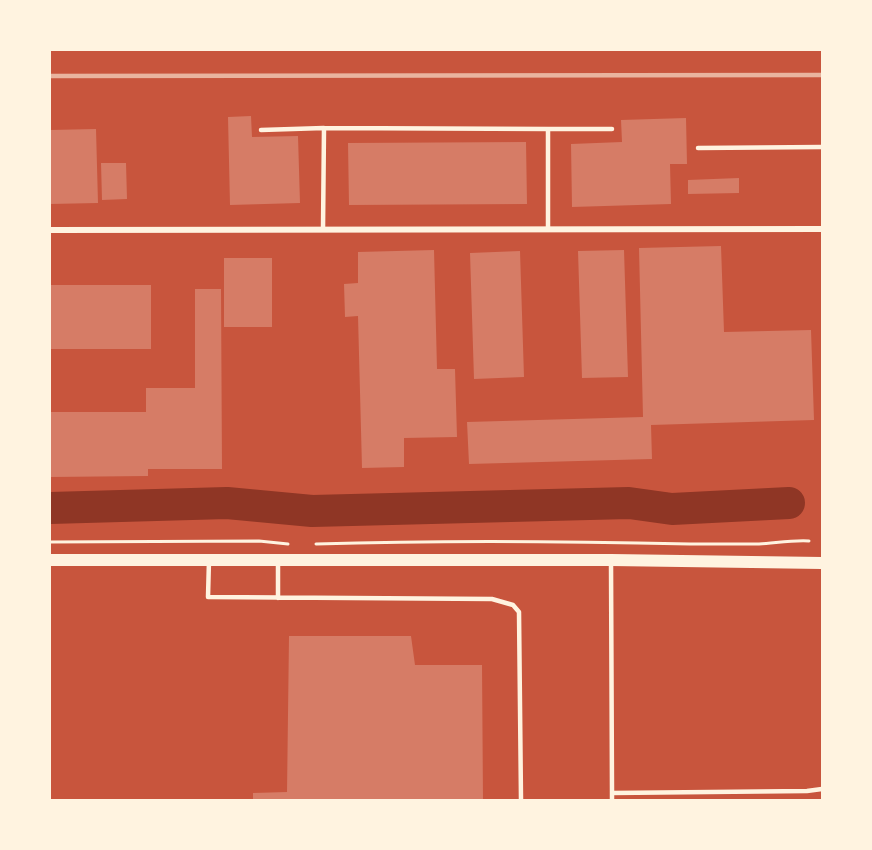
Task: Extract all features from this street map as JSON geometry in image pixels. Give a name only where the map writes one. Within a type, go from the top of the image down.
[{"type":"main road","points":[[50,560],[611,560],[822,563]]},
{"type":"street","points":[[50,230],[822,229]]},
{"type":"lane","points":[[323,230],[324,128]]},
{"type":"lane","points":[[261,130],[324,128],[612,129]]},
{"type":"lane","points":[[548,129],[548,229]]},
{"type":"lane","points":[[698,148],[822,147]]},
{"type":"lane","points":[[209,560],[208,597],[492,599],[513,605],[519,612],[521,801]]},
{"type":"lane","points":[[278,560],[278,598]]},
{"type":"lane","points":[[611,560],[612,801]]},
{"type":"lane","points":[[612,793],[822,789]]},
{"type":"path","points":[[50,542],[259,541],[294,544]]},
{"type":"path","points":[[315,544],[628,542],[690,544],[809,541]]},
{"type":"building","points":[[251,116],[252,137],[298,136],[300,203],[230,205],[228,117]]},
{"type":"building","points":[[686,118],[687,164],[670,164],[671,204],[572,207],[571,144],[622,142],[621,120]]},
{"type":"building","points":[[96,129],[98,203],[50,204],[50,130]]},
{"type":"building","points":[[526,142],[527,204],[349,205],[348,143]]},
{"type":"building","points":[[101,163],[126,163],[127,199],[102,200]]},
{"type":"building","points":[[739,178],[739,193],[688,194],[688,180]]},
{"type":"building","points":[[721,246],[724,332],[811,330],[814,420],[651,425],[652,459],[469,464],[467,422],[643,417],[639,248]]},
{"type":"building","points":[[434,250],[437,369],[455,369],[457,437],[404,438],[404,467],[362,468],[358,316],[345,317],[344,284],[358,283],[358,252]]},
{"type":"building","points":[[624,250],[628,377],[582,378],[578,251]]},
{"type":"building","points":[[520,251],[524,377],[474,379],[470,253]]},
{"type":"building","points":[[224,258],[272,258],[272,327],[224,327]]},
{"type":"building","points":[[50,285],[151,285],[151,349],[50,349]]},
{"type":"building","points":[[195,289],[221,289],[222,469],[148,469],[148,476],[50,477],[50,412],[146,412],[146,388],[195,388]]},
{"type":"building","points":[[289,636],[411,636],[415,665],[482,665],[483,800],[253,800],[253,793],[287,792]]},
{"type":"waterway","points":[[50,508],[227,503],[312,511],[629,503],[672,509],[789,503]]},
{"type":"railway","points":[[50,76],[822,75]]}]
